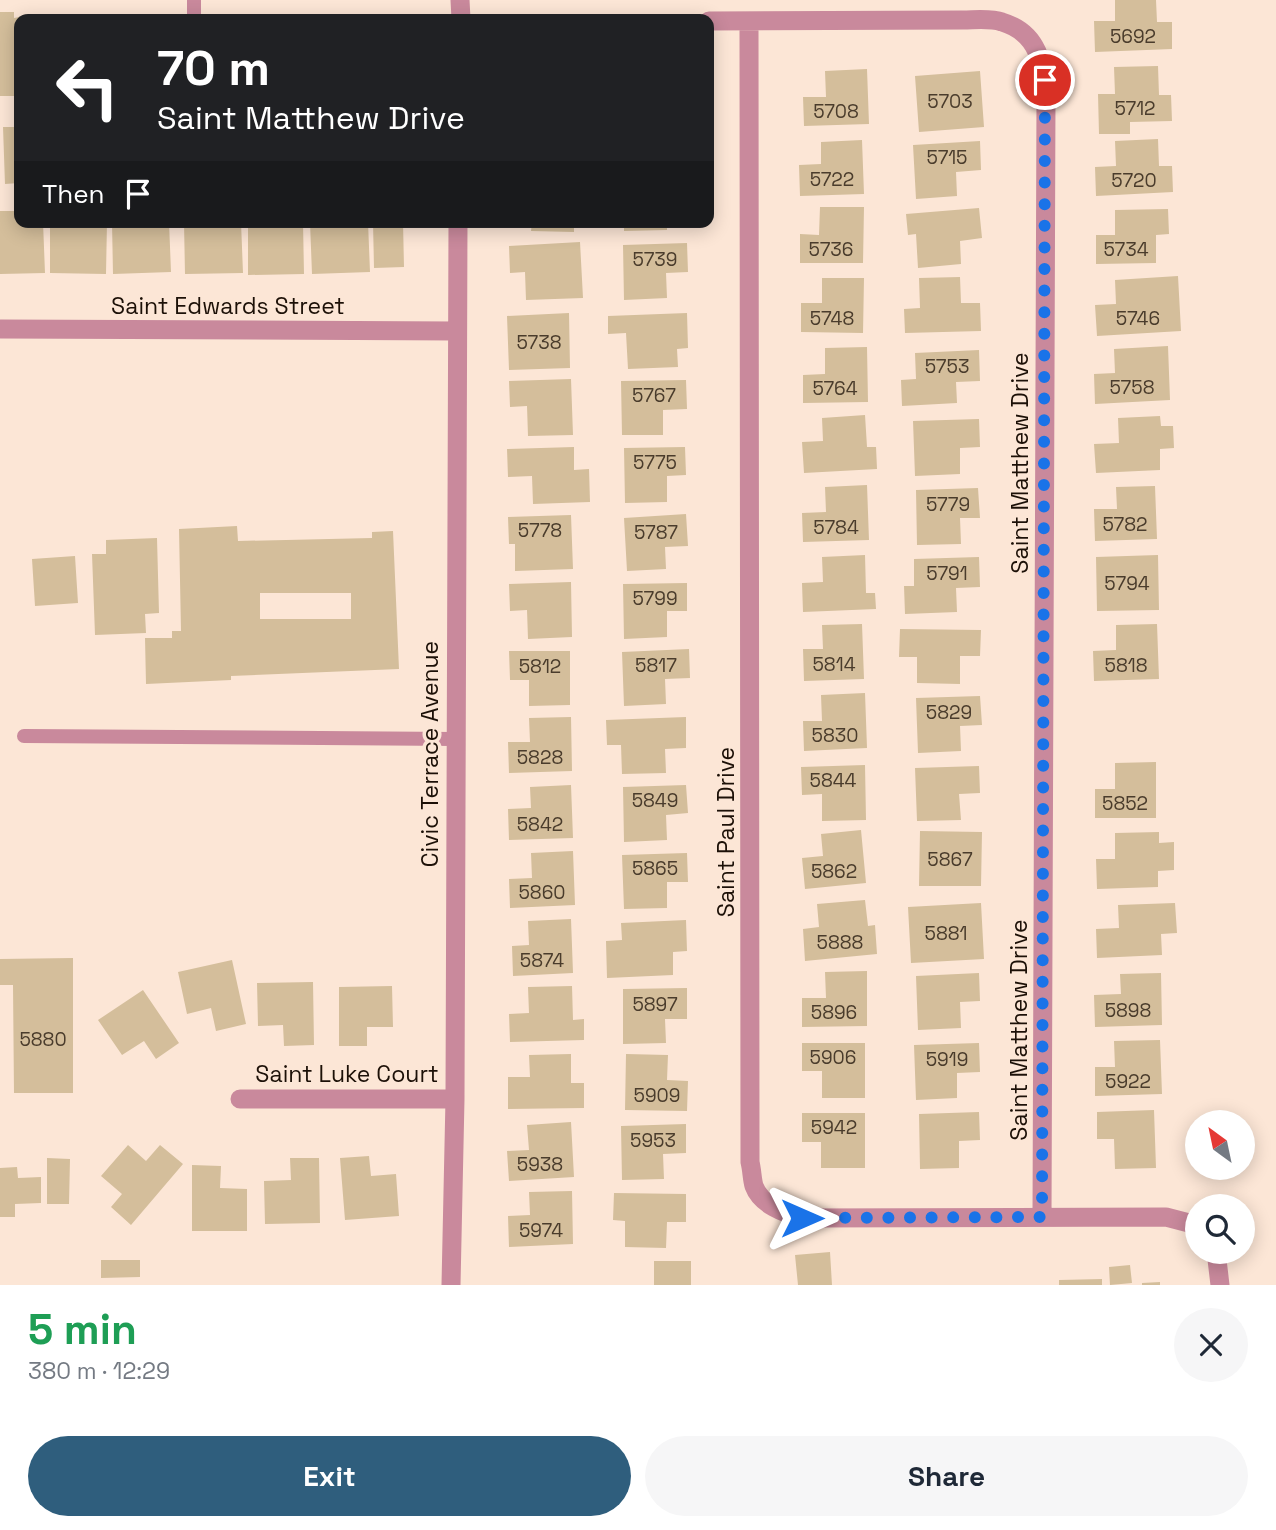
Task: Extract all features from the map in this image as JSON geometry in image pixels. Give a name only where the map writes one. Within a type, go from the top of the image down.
[{"type":"street","name":"Saint Matthew Drive","points":[[714,21],[1002,22],[1029,37],[1043,64],[1046,138],[1042,1217]]},
{"type":"street","name":"Saint Paul Drive","points":[[749,21],[750,1148],[754,1188],[768,1204],[802,1218],[1166,1217],[1185,1222]]},
{"type":"street","name":"Civic Terrace Avenue","points":[[451,1285],[457,228]]},
{"type":"street","name":"Saint Edwards Street","points":[[0,329],[456,331]]},
{"type":"street","name":"Saint Luke Court","points":[[240,1099],[454,1099]]},
{"type":"street","points":[[1218,1264],[1220,1285]]},
{"type":"lane","points":[[24,736],[455,739]]},
{"type":"building","points":[[1115,0],[1156,0],[1157,22],[1172,22],[1172,49],[1095,52],[1094,21],[1115,21]]},
{"type":"building","points":[[0,12],[14,12],[14,96],[0,96]]},
{"type":"building","points":[[1158,66],[1159,95],[1171,95],[1172,121],[1130,122],[1130,134],[1099,134],[1098,94],[1115,94],[1114,67]]},
{"type":"building","points":[[867,69],[869,124],[804,126],[803,97],[826,97],[825,71]]},
{"type":"building","points":[[980,71],[984,127],[919,132],[915,76]]},
{"type":"building","points":[[3,127],[14,127],[14,183],[5,184]]},
{"type":"building","points":[[1158,139],[1159,166],[1172,166],[1173,192],[1096,196],[1095,167],[1116,166],[1115,141]]},
{"type":"building","points":[[862,140],[864,194],[800,196],[799,165],[821,164],[821,142]]},
{"type":"building","points":[[980,141],[981,170],[956,172],[957,196],[916,199],[913,145]]},
{"type":"building","points":[[820,207],[864,207],[863,263],[800,263],[800,234],[819,235]]},
{"type":"building","points":[[979,208],[982,238],[960,241],[961,264],[918,268],[916,234],[908,235],[906,214]]},
{"type":"building","points":[[1168,209],[1169,234],[1156,235],[1156,263],[1096,264],[1096,235],[1115,235],[1115,210]]},
{"type":"building","points":[[0,211],[14,211],[14,228],[43,228],[45,273],[0,274]]},
{"type":"building","points":[[50,228],[107,228],[106,274],[50,273]]},
{"type":"building","points":[[112,228],[169,228],[171,272],[113,274]]},
{"type":"building","points":[[184,228],[241,228],[243,273],[185,274]]},
{"type":"building","points":[[248,228],[303,228],[304,274],[248,275]]},
{"type":"building","points":[[310,228],[368,228],[370,272],[312,274]]},
{"type":"building","points":[[373,228],[403,228],[404,267],[374,268]]},
{"type":"building","points":[[531,228],[574,228],[574,232],[531,231]]},
{"type":"building","points":[[624,228],[667,228],[667,230],[624,231]]},
{"type":"building","points":[[580,242],[583,298],[526,300],[525,272],[510,273],[509,246]]},
{"type":"building","points":[[687,243],[688,272],[666,273],[667,298],[624,300],[623,245]]},
{"type":"building","points":[[1178,276],[1181,331],[1097,336],[1095,305],[1116,304],[1115,280]]},
{"type":"building","points":[[960,277],[961,303],[980,303],[981,331],[905,333],[904,309],[920,308],[919,278]]},
{"type":"building","points":[[822,278],[864,278],[863,333],[801,332],[801,303],[822,303]]},
{"type":"building","points":[[569,313],[570,368],[509,370],[507,316]]},
{"type":"building","points":[[687,313],[688,348],[677,349],[678,367],[628,369],[626,333],[608,334],[608,316]]},
{"type":"building","points":[[1168,346],[1170,400],[1095,404],[1094,374],[1115,373],[1114,349]]},
{"type":"building","points":[[867,347],[868,402],[803,403],[803,375],[825,374],[825,348]]},
{"type":"building","points":[[979,350],[980,381],[956,382],[957,403],[902,406],[901,380],[916,379],[915,353]]},
{"type":"building","points":[[571,379],[573,435],[528,436],[527,406],[510,407],[509,381]]},
{"type":"building","points":[[686,380],[687,409],[663,410],[663,435],[622,435],[621,381]]},
{"type":"building","points":[[865,415],[867,447],[876,447],[877,469],[804,473],[802,442],[823,441],[822,418]]},
{"type":"building","points":[[1160,416],[1161,426],[1173,426],[1174,448],[1160,449],[1160,470],[1096,473],[1094,444],[1119,443],[1118,418]]},
{"type":"building","points":[[979,419],[980,447],[960,448],[960,474],[915,476],[913,421]]},
{"type":"building","points":[[574,447],[574,470],[589,469],[590,502],[533,504],[532,476],[508,477],[507,449]]},
{"type":"building","points":[[685,447],[686,475],[667,476],[667,502],[625,503],[624,448]]},
{"type":"building","points":[[867,485],[869,540],[803,542],[802,513],[826,512],[825,487]]},
{"type":"building","points":[[1155,486],[1157,539],[1095,541],[1094,509],[1117,509],[1116,487]]},
{"type":"building","points":[[978,488],[980,518],[960,518],[961,544],[917,545],[916,490]]},
{"type":"building","points":[[686,514],[688,546],[665,547],[666,569],[627,571],[624,518]]},
{"type":"building","points":[[571,515],[573,569],[515,571],[515,544],[509,544],[508,517]]},
{"type":"building","points":[[237,526],[238,541],[372,538],[372,532],[393,531],[399,669],[231,676],[231,680],[146,684],[145,638],[172,638],[172,631],[181,631],[179,529]],"holes":[[[260,593],[351,593],[351,619],[260,619]]]},
{"type":"building","points":[[157,538],[159,613],[145,614],[146,633],[95,635],[92,554],[106,554],[106,540]]},
{"type":"building","points":[[865,555],[866,593],[875,593],[876,609],[803,612],[802,583],[823,582],[822,557]]},
{"type":"building","points":[[1158,555],[1159,610],[1097,611],[1096,557]]},
{"type":"building","points":[[75,556],[78,603],[35,606],[32,559]]},
{"type":"building","points":[[979,557],[980,587],[956,588],[957,612],[905,614],[904,586],[914,586],[914,559]]},
{"type":"building","points":[[571,582],[572,637],[528,639],[527,610],[510,611],[509,584]]},
{"type":"building","points":[[687,583],[687,611],[667,611],[667,637],[624,639],[623,584]]},
{"type":"building","points":[[862,624],[864,679],[804,681],[803,649],[823,649],[822,625]]},
{"type":"building","points":[[1157,624],[1159,679],[1094,681],[1093,651],[1116,650],[1116,625]]},
{"type":"building","points":[[900,629],[981,630],[980,656],[960,656],[960,684],[917,683],[917,657],[899,657]]},
{"type":"building","points":[[689,649],[690,678],[665,679],[666,704],[624,706],[622,652]]},
{"type":"building","points":[[509,651],[570,651],[570,705],[529,706],[529,680],[510,680]]},
{"type":"building","points":[[865,693],[867,748],[804,751],[803,721],[822,721],[821,695]]},
{"type":"building","points":[[980,696],[982,725],[960,726],[961,751],[918,753],[916,698]]},
{"type":"building","points":[[571,717],[572,771],[509,773],[508,742],[530,742],[529,718]]},
{"type":"building","points":[[686,717],[686,748],[665,749],[666,773],[622,774],[621,745],[607,745],[606,720]]},
{"type":"building","points":[[1156,762],[1156,818],[1095,818],[1095,789],[1115,789],[1115,763]]},
{"type":"building","points":[[865,765],[866,820],[822,821],[822,794],[802,795],[801,767]]},
{"type":"building","points":[[979,766],[980,793],[959,794],[961,820],[917,821],[915,768]]},
{"type":"building","points":[[571,785],[573,838],[509,840],[508,809],[531,808],[530,787]]},
{"type":"building","points":[[686,785],[688,813],[666,815],[667,840],[624,842],[623,787]]},
{"type":"building","points":[[861,830],[866,883],[805,889],[802,858],[823,856],[821,834]]},
{"type":"building","points":[[920,831],[982,832],[981,886],[919,886]]},
{"type":"building","points":[[1159,832],[1159,843],[1174,842],[1174,870],[1158,871],[1158,887],[1097,889],[1096,859],[1115,859],[1115,833]]},
{"type":"building","points":[[573,851],[575,905],[510,908],[509,879],[532,878],[531,853]]},
{"type":"building","points":[[687,853],[688,882],[667,882],[667,908],[624,909],[622,855]]},
{"type":"building","points":[[865,900],[868,926],[875,925],[877,954],[805,961],[803,929],[819,927],[817,904]]},
{"type":"building","points":[[981,903],[984,959],[911,963],[908,907]]},
{"type":"building","points":[[1175,903],[1177,933],[1161,934],[1162,955],[1097,958],[1096,929],[1119,928],[1118,905]]},
{"type":"building","points":[[571,919],[573,973],[513,976],[512,946],[529,945],[528,921]]},
{"type":"building","points":[[686,920],[687,951],[673,952],[673,975],[607,978],[606,941],[622,940],[621,923]]},
{"type":"building","points":[[73,958],[73,1093],[14,1093],[13,985],[0,985],[0,959]]},
{"type":"building","points":[[232,960],[246,1024],[216,1031],[211,1008],[187,1014],[178,972]]},
{"type":"building","points":[[867,971],[867,1026],[802,1027],[802,998],[826,998],[825,972]]},
{"type":"building","points":[[979,973],[980,1001],[960,1002],[961,1028],[918,1030],[916,976]]},
{"type":"building","points":[[1161,973],[1162,1025],[1095,1027],[1094,995],[1121,994],[1120,974]]},
{"type":"building","points":[[313,982],[314,1045],[284,1046],[283,1025],[258,1026],[257,983]]},
{"type":"building","points":[[392,986],[393,1027],[367,1027],[367,1046],[339,1046],[339,987]]},
{"type":"building","points":[[572,986],[573,1020],[584,1019],[584,1040],[510,1042],[509,1014],[529,1013],[528,987]]},
{"type":"building","points":[[687,988],[687,1019],[665,1019],[666,1043],[623,1044],[623,989]]},
{"type":"building","points":[[143,990],[179,1043],[156,1059],[144,1041],[122,1055],[98,1020]]},
{"type":"building","points":[[1160,1040],[1162,1094],[1095,1096],[1095,1067],[1115,1067],[1114,1041]]},
{"type":"building","points":[[802,1043],[865,1043],[865,1098],[822,1098],[822,1071],[802,1071]]},
{"type":"building","points":[[979,1043],[980,1072],[957,1073],[957,1098],[916,1100],[914,1045]]},
{"type":"building","points":[[571,1054],[571,1083],[584,1083],[584,1108],[508,1109],[508,1077],[530,1077],[529,1055]]},
{"type":"building","points":[[626,1054],[668,1055],[667,1080],[688,1081],[687,1111],[625,1110]]},
{"type":"building","points":[[1154,1110],[1156,1168],[1115,1169],[1114,1139],[1097,1139],[1097,1112]]},
{"type":"building","points":[[979,1112],[980,1140],[959,1141],[959,1168],[920,1169],[919,1114]]},
{"type":"building","points":[[802,1113],[865,1113],[865,1168],[821,1168],[821,1142],[802,1142]]},
{"type":"building","points":[[571,1122],[574,1177],[509,1181],[507,1151],[529,1150],[527,1125]]},
{"type":"building","points":[[686,1124],[686,1153],[663,1154],[664,1179],[622,1180],[621,1126]]},
{"type":"building","points":[[128,1145],[146,1161],[160,1145],[183,1164],[131,1225],[111,1207],[122,1194],[101,1176]]},
{"type":"building","points":[[369,1156],[371,1176],[396,1174],[399,1216],[345,1220],[340,1158]]},
{"type":"building","points":[[47,1158],[70,1159],[69,1204],[47,1204]]},
{"type":"building","points":[[290,1158],[319,1158],[320,1223],[265,1224],[264,1181],[291,1180]]},
{"type":"building","points":[[192,1165],[221,1166],[220,1188],[247,1189],[247,1231],[192,1231]]},
{"type":"building","points":[[17,1167],[18,1178],[41,1177],[41,1203],[15,1204],[15,1217],[0,1217],[0,1168]]},
{"type":"building","points":[[572,1191],[573,1244],[509,1247],[508,1216],[530,1215],[529,1192]]},
{"type":"building","points":[[614,1193],[686,1194],[686,1222],[667,1222],[666,1248],[625,1247],[625,1221],[613,1220]]},
{"type":"building","points":[[830,1252],[832,1285],[798,1285],[795,1255]]},
{"type":"building","points":[[101,1260],[140,1260],[140,1277],[101,1278]]},
{"type":"building","points":[[654,1261],[691,1261],[691,1285],[654,1285]]},
{"type":"building","points":[[1130,1265],[1132,1283],[1110,1285],[1109,1267]]},
{"type":"building","points":[[1102,1279],[1102,1285],[1059,1285],[1059,1280]]},
{"type":"building","points":[[1160,1282],[1160,1285],[1142,1285],[1142,1283]]},
{"type":"route","points":[[802,1218],[1042,1217],[1045,80]]}]
